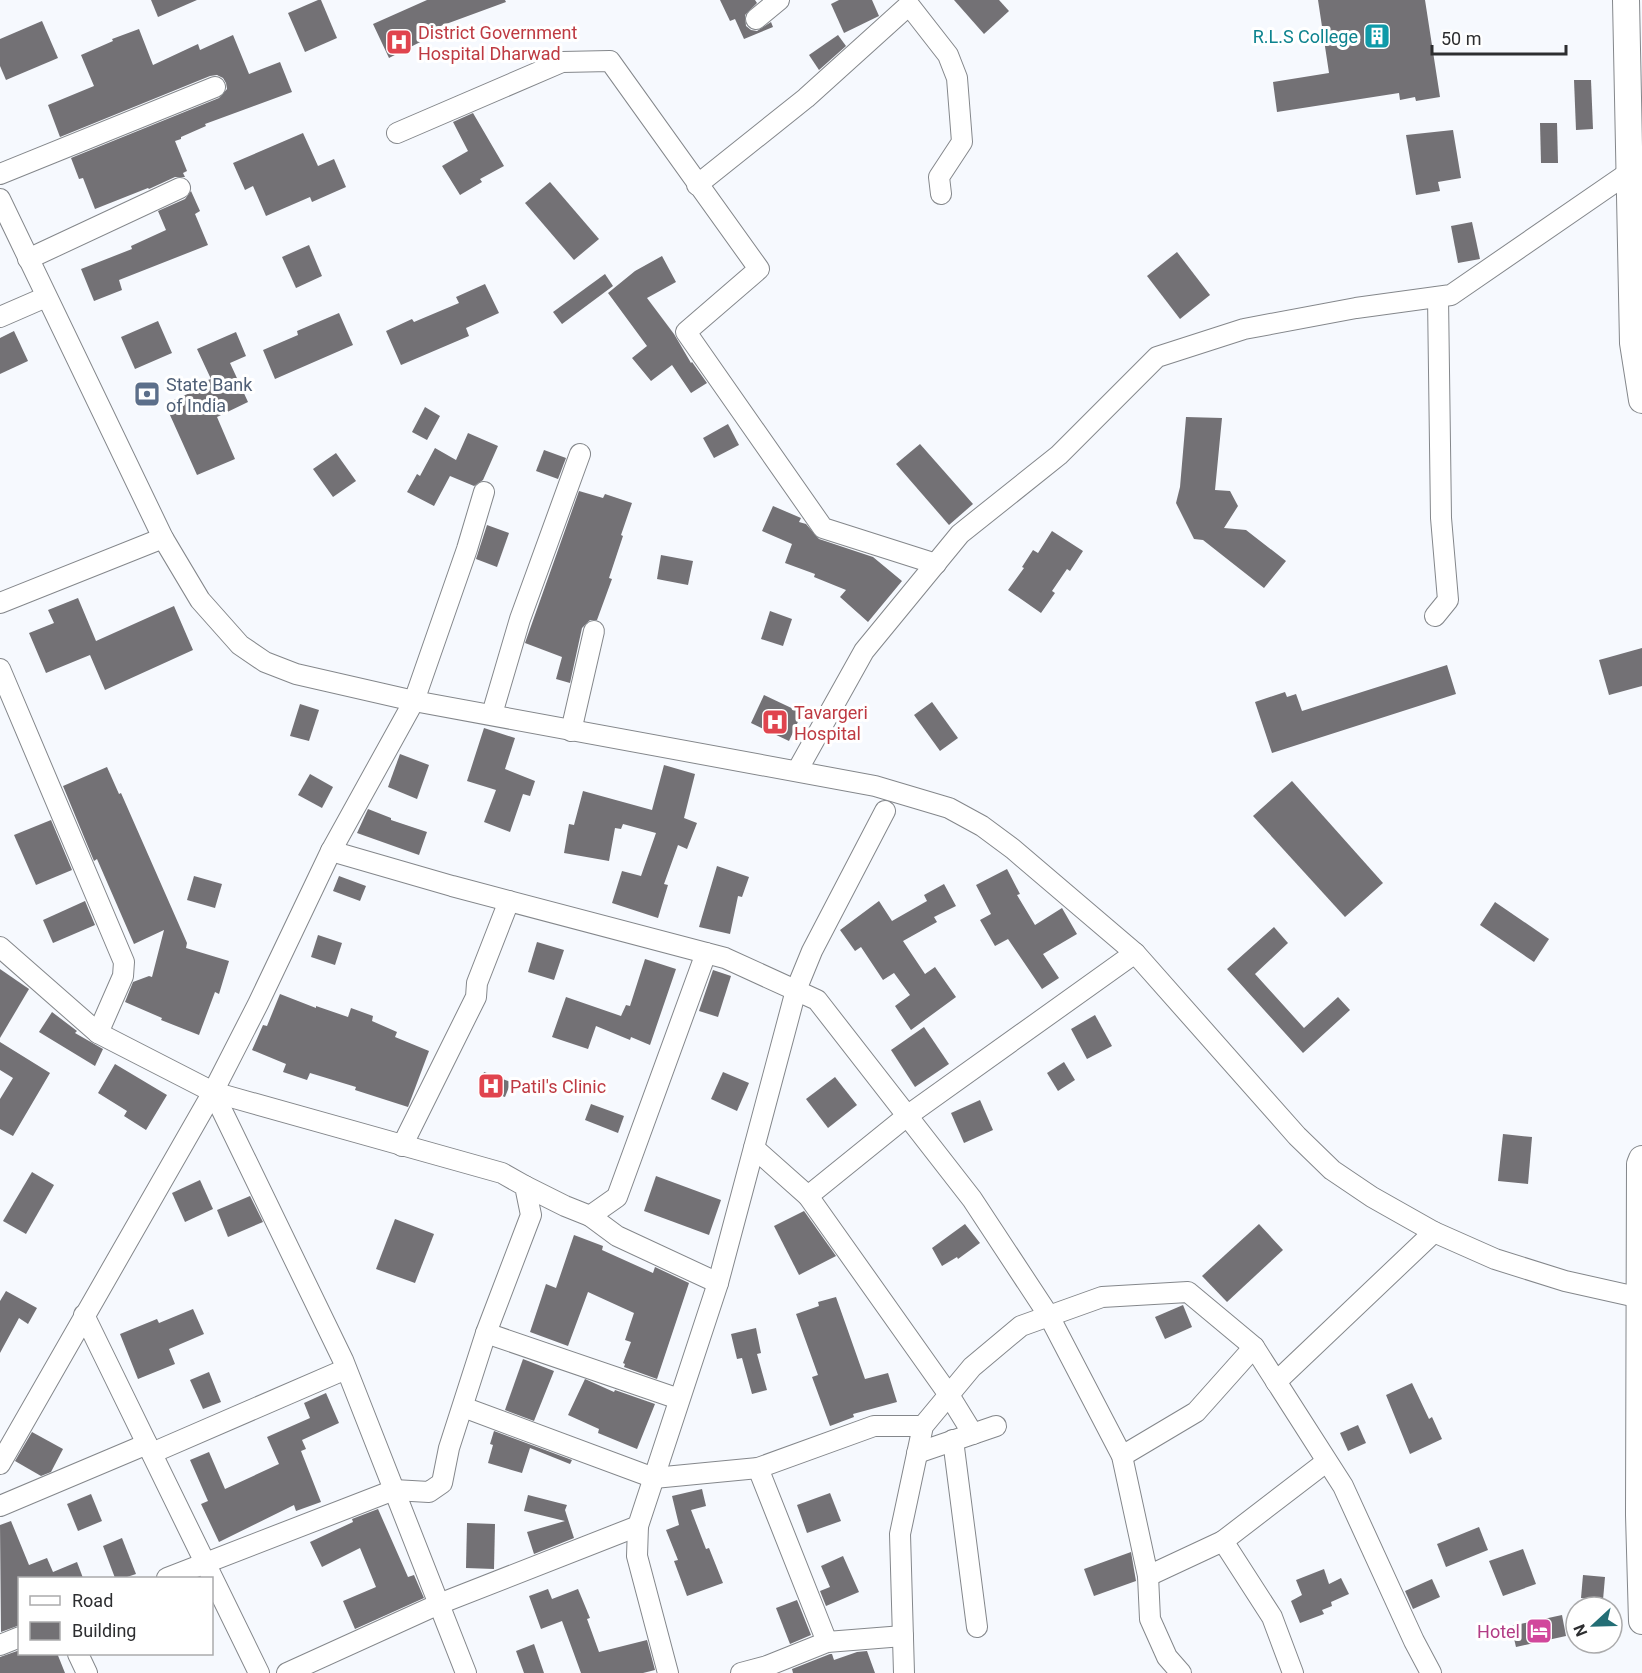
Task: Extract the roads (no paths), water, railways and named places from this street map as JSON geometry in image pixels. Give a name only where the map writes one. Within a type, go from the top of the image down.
[{"type":"main road","points":[[1632,14],[1636,142],[1631,171],[1633,343],[1642,400]]},
{"type":"main road","points":[[1642,1159],[1640,1164],[1639,1515],[1642,1621]]},
{"type":"street","points":[[756,19],[779,0]]},
{"type":"street","points":[[697,185],[806,98],[909,2],[948,55],[957,78],[962,142],[939,177],[941,195]]},
{"type":"street","points":[[397,133],[562,62],[610,61],[759,269],[686,332],[823,528],[936,564]]},
{"type":"street","points":[[0,174],[215,87]]},
{"type":"street","points":[[797,771],[864,651],[960,534],[1059,455],[1157,357],[1244,329],[1356,308],[1451,295],[1631,171]]},
{"type":"street","points":[[28,259],[180,188]]},
{"type":"street","points":[[0,199],[164,538],[200,600],[240,645],[265,662],[296,674],[414,701],[875,786],[949,808],[982,826],[1013,849],[1135,953],[1297,1136],[1332,1170],[1372,1197],[1434,1232],[1495,1259],[1564,1281],[1641,1286]]},
{"type":"street","points":[[0,317],[46,297]]},
{"type":"street","points":[[1435,616],[1449,600],[1441,518],[1438,297]]},
{"type":"street","points":[[492,714],[520,619],[580,454]]},
{"type":"street","points":[[0,1464],[213,1092],[331,851],[414,701],[467,549],[484,492]]},
{"type":"street","points":[[0,603],[164,538]]},
{"type":"street","points":[[571,730],[594,631]]},
{"type":"street","points":[[0,669],[124,962],[123,976],[98,1033]]},
{"type":"street","points":[[668,1673],[638,1556],[638,1526],[718,1283],[796,990],[812,951],[885,811]]},
{"type":"street","points":[[331,851],[724,958],[817,1000],[972,1199],[1049,1316],[1122,1456],[1148,1576],[1150,1619],[1167,1657],[1181,1673]]},
{"type":"street","points":[[402,1146],[476,997],[477,984],[509,901]]},
{"type":"street","points":[[0,947],[98,1033],[213,1092],[502,1173],[565,1206],[590,1216],[617,1236],[718,1283]]},
{"type":"street","points":[[590,1216],[617,1197],[706,953]]},
{"type":"street","points":[[808,1196],[907,1116],[1135,953]]},
{"type":"street","points":[[213,1092],[346,1369],[466,1673]]},
{"type":"street","points":[[754,1148],[808,1196],[949,1395],[973,1434]]},
{"type":"street","points":[[170,1577],[394,1490],[429,1491],[442,1483],[449,1448],[486,1333],[531,1215],[525,1186]]},
{"type":"street","points":[[1276,1382],[1434,1232]]},
{"type":"street","points":[[904,1673],[900,1534],[923,1425],[972,1367],[1021,1326],[1102,1297],[1188,1292],[1254,1347],[1343,1486],[1431,1673]]},
{"type":"street","points":[[84,1315],[213,1577]]},
{"type":"street","points":[[486,1333],[679,1400]]},
{"type":"street","points":[[1122,1456],[1196,1412],[1254,1347]]},
{"type":"street","points":[[0,1506],[150,1449],[346,1369]]},
{"type":"street","points":[[463,1407],[654,1478],[758,1468],[874,1426],[923,1425]]},
{"type":"street","points":[[917,1453],[996,1426]]},
{"type":"street","points":[[953,1440],[977,1627]]},
{"type":"street","points":[[1148,1576],[1223,1541],[1326,1462]]},
{"type":"street","points":[[758,1468],[827,1642]]},
{"type":"street","points":[[287,1673],[439,1604],[638,1526]]},
{"type":"street","points":[[1223,1541],[1272,1617],[1293,1673]]},
{"type":"street","points":[[213,1578],[259,1673]]},
{"type":"street","points":[[741,1673],[768,1669],[827,1642],[903,1636]]},
{"type":"street","points":[[0,1645],[18,1639]]},
{"type":"street","points":[[79,1655],[87,1673]]},
{"type":"place","name":"R.L.S College","points":[[1377,36]]},
{"type":"place","name":"District Government Hospital Dharwad","points":[[399,42]]},
{"type":"place","name":"State Bank of India","points":[[147,394]]},
{"type":"place","name":"Tavargeri Hospital","points":[[775,722]]},
{"type":"place","name":"Patil's Clinic","points":[[491,1086]]},
{"type":"place","name":"Hotel","points":[[1539,1631]]}]
